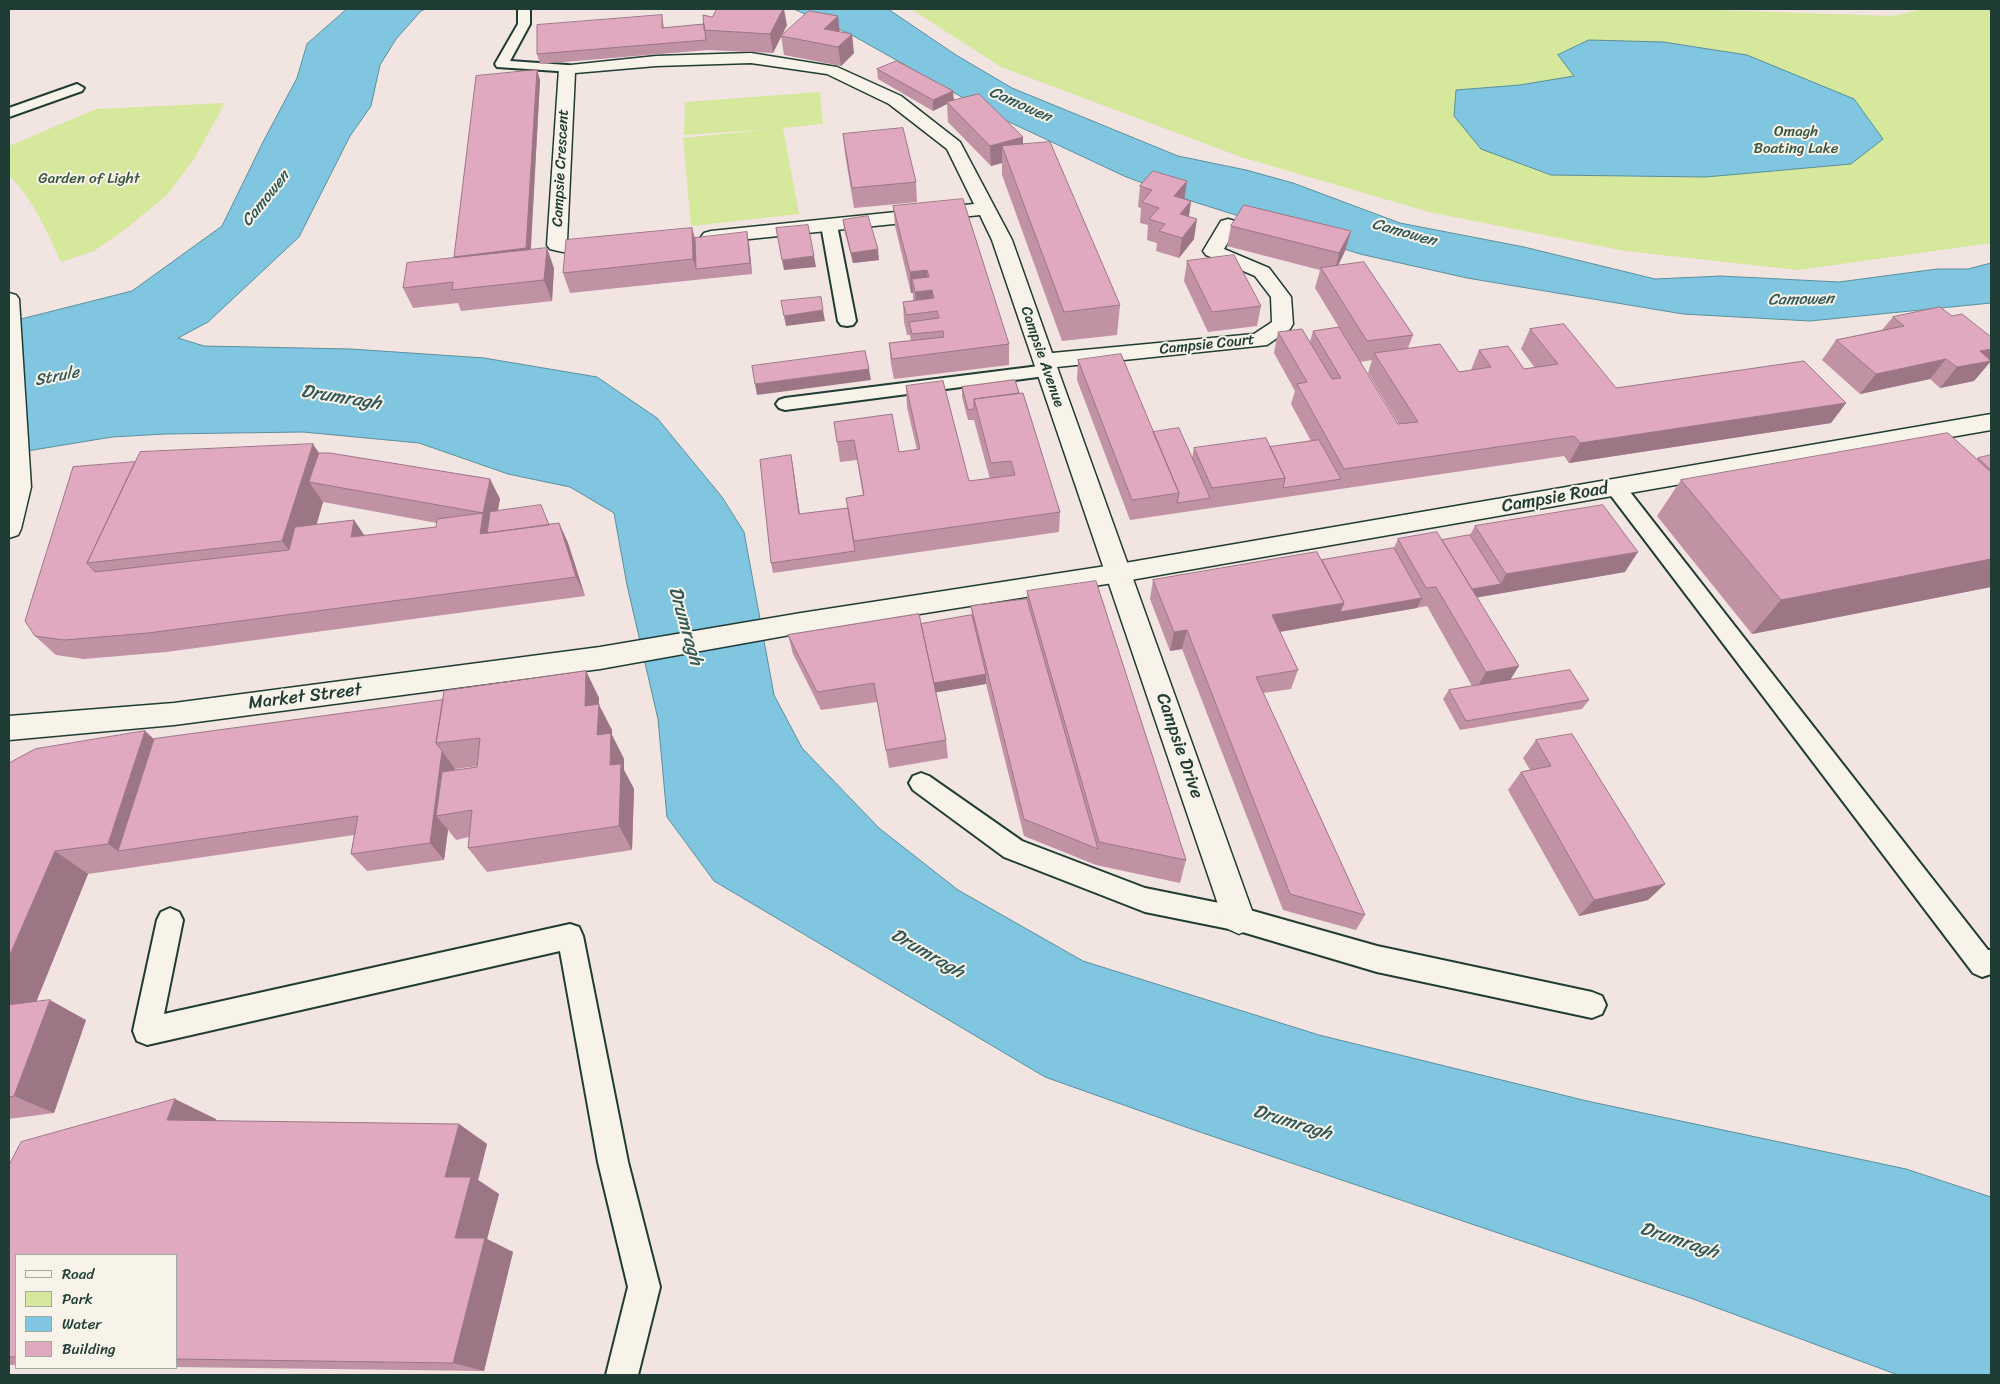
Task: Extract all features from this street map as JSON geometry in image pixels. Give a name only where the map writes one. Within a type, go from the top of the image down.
[{"type":"street","name":"Campsie Avenue","points":[[567,69],[656,61],[751,58],[831,70],[895,100],[954,146],[1002,240],[1119,573]]},
{"type":"street","name":"Campsie Crescent","points":[[567,69],[557,245],[579,250],[618,246]]},
{"type":"street","points":[[694,239],[986,210]]},
{"type":"street","name":"Campsie Court","points":[[1046,366],[1259,340],[1283,324],[1281,297],[1262,272],[1213,251],[1228,224]]},
{"type":"street","points":[[9,529],[19,487],[10,301]]},
{"type":"street","name":"Campsie Road","points":[[801,623],[1119,573],[1991,422]]},
{"type":"street","name":"Campsie Drive","points":[[1119,573],[1239,919]]},
{"type":"street","name":"Market Street","points":[[9,728],[174,714],[600,658],[801,623]]},
{"type":"lane","points":[[524,9],[524,24],[502,64],[567,69]]},
{"type":"lane","points":[[9,113],[77,88]]},
{"type":"lane","points":[[829,225],[846,321]]},
{"type":"lane","points":[[785,404],[1046,366]]},
{"type":"lane","points":[[1616,488],[1982,964],[1991,962]]},
{"type":"lane","points":[[920,783],[1013,849],[1145,900],[1239,919],[1377,959],[1592,1005]]},
{"type":"lane","points":[[170,920],[146,1031],[570,936],[613,1162],[644,1287],[622,1375]]},
{"type":"green space","name":"Omagh Boating Lake","points":[[911,9],[1683,9],[1893,16],[1924,9],[1991,9],[1991,243],[1798,270],[1625,251],[1429,212],[1241,157],[1001,67]]},
{"type":"green space","points":[[820,92],[823,124],[783,128],[799,214],[691,226],[683,138],[772,129],[684,135],[685,102]]},
{"type":"green space","name":"Garden of Light","points":[[225,103],[194,159],[167,195],[123,231],[94,251],[61,262],[45,227],[32,205],[9,175],[9,146],[96,109]]},
{"type":"water","points":[[347,9],[426,9],[421,11],[396,39],[380,65],[371,106],[350,136],[299,237],[208,322],[178,338],[204,346],[351,349],[484,358],[597,377],[657,418],[722,497],[744,532],[774,695],[802,748],[879,828],[958,890],[1083,961],[1319,1035],[1587,1101],[1906,1169],[1991,1197],[1991,1375],[1898,1375],[1693,1299],[1194,1130],[1045,1077],[714,881],[667,817],[658,719],[627,585],[614,513],[570,487],[508,474],[419,443],[303,432],[165,434],[112,437],[9,454],[9,322],[132,291],[222,226],[297,78],[307,44]]},
{"type":"water","name":"Camowen","points":[[794,9],[888,9],[956,55],[1012,88],[1178,156],[1246,170],[1293,183],[1400,223],[1524,247],[1655,279],[1721,276],[1839,282],[1937,269],[1968,269],[1991,263],[1991,303],[1810,321],[1683,314],[1467,278],[1360,254],[1188,200],[1124,176],[990,113],[850,34]]},
{"type":"water","points":[[1589,40],[1663,42],[1747,55],[1854,99],[1883,139],[1851,164],[1706,177],[1551,175],[1481,149],[1454,116],[1456,90],[1520,85],[1574,76],[1558,55]]},
{"type":"building","points":[[717,9],[783,9],[770,34],[704,30],[703,15],[712,17]]},
{"type":"building","points":[[809,11],[838,16],[824,29],[852,34],[838,47],[781,36]]},
{"type":"building","points":[[662,15],[662,28],[704,24],[706,40],[537,54],[537,25]]},
{"type":"building","points":[[897,61],[953,91],[933,100],[877,69]]},
{"type":"building","points":[[537,70],[526,248],[454,257],[476,76]]},
{"type":"building","points":[[979,94],[1023,137],[990,146],[947,102]]},
{"type":"building","points":[[903,128],[916,182],[852,188],[843,134]]},
{"type":"building","points":[[1050,142],[1120,305],[1064,312],[1002,146]]},
{"type":"building","points":[[1153,171],[1187,181],[1174,196],[1191,201],[1180,214],[1197,219],[1182,238],[1159,231],[1165,224],[1149,219],[1159,208],[1142,202],[1152,190],[1140,186]]},
{"type":"building","points":[[963,199],[1009,344],[892,359],[889,343],[944,337],[943,331],[912,334],[909,322],[939,318],[937,311],[906,315],[903,302],[934,298],[932,290],[915,292],[912,279],[929,277],[927,270],[910,272],[893,206]]},
{"type":"building","points":[[1244,205],[1351,231],[1339,253],[1231,226]]},
{"type":"building","points":[[868,216],[878,249],[851,253],[843,220]]},
{"type":"building","points":[[808,225],[814,256],[782,260],[776,228]]},
{"type":"building","points":[[692,228],[693,259],[563,273],[566,240]]},
{"type":"building","points":[[747,232],[750,263],[696,269],[695,238]]},
{"type":"building","points":[[547,248],[544,280],[452,290],[453,282],[403,288],[407,263]]},
{"type":"building","points":[[1234,255],[1261,306],[1212,312],[1187,261]]},
{"type":"building","points":[[1364,262],[1413,335],[1367,341],[1321,268]]},
{"type":"building","points":[[821,297],[823,310],[784,316],[781,301]]},
{"type":"building","points":[[1940,307],[1952,316],[1962,314],[1991,337],[1991,349],[1980,351],[1991,361],[1957,367],[1946,359],[1876,374],[1836,340],[1904,326],[1893,317]]},
{"type":"building","points":[[1564,324],[1616,388],[1804,361],[1846,403],[1580,443],[1574,436],[1344,469],[1297,384],[1307,382],[1278,332],[1302,329],[1332,379],[1341,378],[1313,331],[1339,327],[1398,424],[1418,422],[1374,353],[1440,344],[1459,372],[1491,367],[1479,350],[1508,346],[1524,369],[1558,364],[1530,329]]},
{"type":"building","points":[[865,351],[869,369],[755,384],[752,366]]},
{"type":"building","points":[[1121,354],[1179,493],[1132,500],[1078,360]]},
{"type":"building","points":[[1015,380],[1019,393],[974,399],[974,409],[968,410],[962,387]]},
{"type":"building","points":[[943,381],[969,481],[1015,475],[1011,461],[991,463],[974,399],[1023,393],[1060,512],[854,541],[846,498],[864,495],[854,440],[837,442],[834,422],[892,414],[899,452],[920,449],[906,386]]},
{"type":"building","points":[[1179,428],[1210,498],[1177,503],[1179,493],[1153,432]]},
{"type":"building","points":[[1948,433],[1991,472],[1991,559],[1781,600],[1681,480]]},
{"type":"building","points":[[1266,438],[1285,478],[1212,488],[1194,448]]},
{"type":"building","points":[[1319,440],[1341,479],[1283,488],[1285,478],[1270,447]]},
{"type":"building","points":[[313,444],[282,541],[87,563],[140,452]]},
{"type":"building","points":[[319,453],[330,453],[490,479],[483,513],[309,482]]},
{"type":"building","points":[[791,455],[799,514],[848,508],[855,551],[771,563],[760,460]]},
{"type":"building","points":[[1991,455],[1991,470],[1978,458]]},
{"type":"building","points":[[135,462],[87,563],[95,572],[289,550],[295,527],[354,520],[351,537],[436,527],[437,519],[483,513],[480,534],[559,523],[576,577],[148,633],[64,640],[35,636],[25,621],[73,467]]},
{"type":"building","points":[[541,505],[549,525],[487,533],[490,512]]},
{"type":"building","points":[[1603,505],[1638,552],[1506,574],[1475,526]]},
{"type":"building","points":[[1437,532],[1519,666],[1486,672],[1436,587],[1426,588],[1398,539]]},
{"type":"building","points":[[1470,535],[1501,584],[1472,589],[1442,540]]},
{"type":"building","points":[[1394,548],[1422,598],[1340,612],[1344,603],[1322,560]]},
{"type":"building","points":[[1317,552],[1344,603],[1272,615],[1298,670],[1256,677],[1365,915],[1290,894],[1187,630],[1174,632],[1153,580]]},
{"type":"building","points":[[1096,581],[1186,860],[1099,842],[1027,591]]},
{"type":"building","points":[[1027,599],[1098,849],[1024,819],[971,606]]},
{"type":"building","points":[[919,614],[946,740],[886,750],[874,683],[817,692],[788,635]]},
{"type":"building","points":[[972,615],[986,674],[934,683],[921,624]]},
{"type":"building","points":[[1570,670],[1589,700],[1466,721],[1449,690]]},
{"type":"building","points":[[586,671],[585,706],[599,704],[597,735],[611,733],[610,765],[621,764],[619,826],[468,848],[472,810],[436,816],[442,772],[477,767],[480,738],[436,743],[444,691]]},
{"type":"building","points":[[443,700],[436,743],[442,751],[430,843],[351,854],[358,816],[118,851],[154,739]]},
{"type":"building","points":[[145,731],[108,844],[55,851],[9,957],[9,763],[35,749]]},
{"type":"building","points":[[1572,734],[1665,884],[1594,900],[1521,772],[1551,766],[1536,740]]},
{"type":"building","points":[[50,1000],[14,1096],[9,1097],[9,1005]]},
{"type":"building","points":[[175,1099],[167,1120],[459,1124],[445,1177],[471,1177],[455,1238],[485,1238],[453,1363],[178,1359],[178,1254],[15,1254],[15,1357],[9,1357],[9,1165],[21,1142]]},
{"type":"water label","name":"Strule","points":[[57,377]]},
{"type":"water label","name":"Drumragh","points":[[341,398]]},
{"type":"water label","name":"Drumragh","points":[[685,626]]},
{"type":"water label","name":"Drumragh","points":[[927,954]]},
{"type":"water label","name":"Drumragh","points":[[1292,1123]]},
{"type":"water label","name":"Drumragh","points":[[1679,1241]]}]
